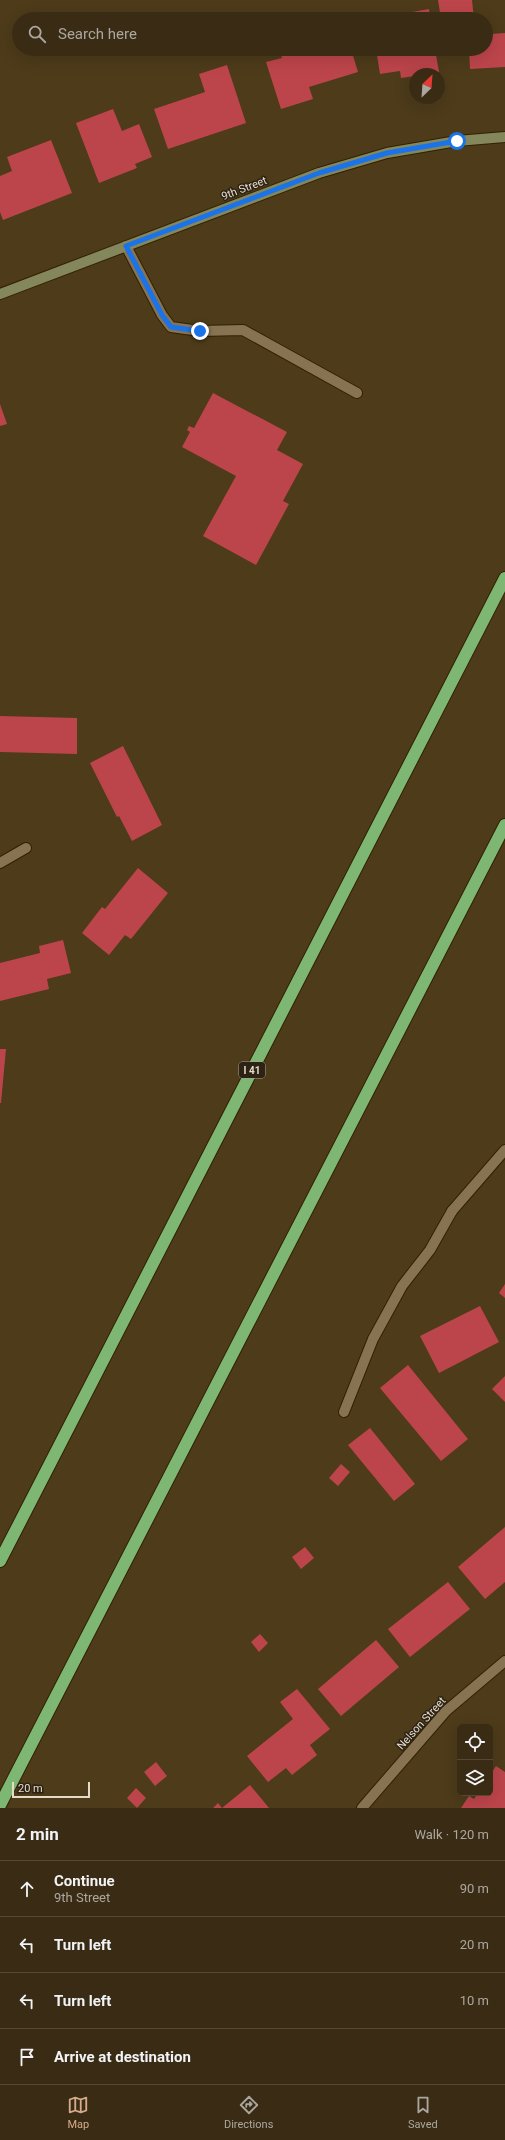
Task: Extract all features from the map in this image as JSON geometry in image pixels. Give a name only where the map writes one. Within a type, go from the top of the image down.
[{"type":"highway","name":"I 41","points":[[0,1561],[505,578]]},
{"type":"highway","points":[[0,1805],[505,825]]},
{"type":"street","name":"9th Street","points":[[0,294],[319,173],[387,153],[457,141],[505,137]]},
{"type":"street","points":[[126,246],[162,315],[171,327],[200,331],[243,330],[358,393]]},
{"type":"street","points":[[0,863],[26,848]]},
{"type":"street","points":[[344,1412],[376,1332],[402,1286],[430,1250],[452,1212],[505,1150]]},
{"type":"street","name":"Nelson Street","points":[[362,1808],[446,1711],[505,1661]]},
{"type":"building","points":[[438,0],[472,0],[473,12],[440,12]]},
{"type":"building","points":[[429,9],[429,12],[412,12]]},
{"type":"building","points":[[505,33],[505,67],[470,69],[469,56],[493,56],[493,34]]},
{"type":"building","points":[[281,56],[353,56],[358,72],[309,87],[313,99],[281,109],[266,62],[282,58]]},
{"type":"building","points":[[377,56],[436,56],[438,68],[409,68],[409,77],[401,78],[400,71],[380,74]]},
{"type":"building","points":[[227,65],[246,123],[168,149],[154,109],[205,92],[199,74]]},
{"type":"building","points":[[113,109],[122,131],[139,124],[152,157],[135,164],[137,168],[99,183],[76,123]]},
{"type":"building","points":[[51,140],[72,193],[3,220],[0,212],[0,176],[12,171],[7,157]]},
{"type":"building","points":[[213,393],[287,432],[277,450],[303,464],[283,501],[289,504],[256,565],[203,536],[236,476],[182,447],[190,432],[187,430],[189,426],[194,428]]},
{"type":"building","points":[[0,404],[7,424],[0,426]]},
{"type":"building","points":[[0,716],[77,718],[77,754],[0,752]]},
{"type":"building","points":[[123,746],[162,825],[132,841],[119,816],[117,817],[90,763]]},
{"type":"building","points":[[138,868],[168,893],[131,939],[125,935],[109,955],[82,933],[102,907],[105,909]]},
{"type":"building","points":[[63,940],[71,973],[47,979],[49,989],[0,1001],[0,963],[40,953],[39,946]]},
{"type":"building","points":[[0,1049],[6,1049],[1,1103],[0,1103]]},
{"type":"building","points":[[505,1284],[505,1298],[499,1293]]},
{"type":"building","points":[[480,1306],[499,1342],[439,1373],[420,1336]]},
{"type":"building","points":[[408,1365],[468,1439],[441,1461],[380,1388]]},
{"type":"building","points":[[505,1376],[505,1402],[492,1389]]},
{"type":"building","points":[[370,1428],[415,1484],[394,1501],[348,1445]]},
{"type":"building","points":[[341,1464],[350,1472],[338,1486],[329,1478]]},
{"type":"building","points":[[505,1527],[505,1582],[485,1599],[458,1567]]},
{"type":"building","points":[[305,1547],[314,1558],[301,1569],[292,1557]]},
{"type":"building","points":[[448,1582],[470,1609],[410,1657],[388,1629]]},
{"type":"building","points":[[260,1634],[268,1643],[259,1652],[251,1642]]},
{"type":"building","points":[[376,1640],[399,1667],[341,1716],[318,1689]]},
{"type":"building","points":[[297,1689],[330,1729],[310,1745],[317,1755],[292,1775],[286,1768],[268,1782],[247,1756],[293,1719],[280,1702]]},
{"type":"building","points":[[156,1762],[167,1776],[155,1786],[144,1772]]},
{"type":"building","points":[[496,1766],[505,1772],[505,1808],[461,1808],[469,1796],[474,1799],[476,1796],[493,1796],[493,1770]]},
{"type":"building","points":[[250,1785],[269,1808],[222,1808]]},
{"type":"building","points":[[136,1788],[146,1798],[137,1808],[127,1798]]},
{"type":"building","points":[[218,1803],[222,1808],[213,1808]]},
{"type":"route","points":[[200,331],[171,327],[162,315],[126,246],[319,173],[387,153],[457,141]]}]
